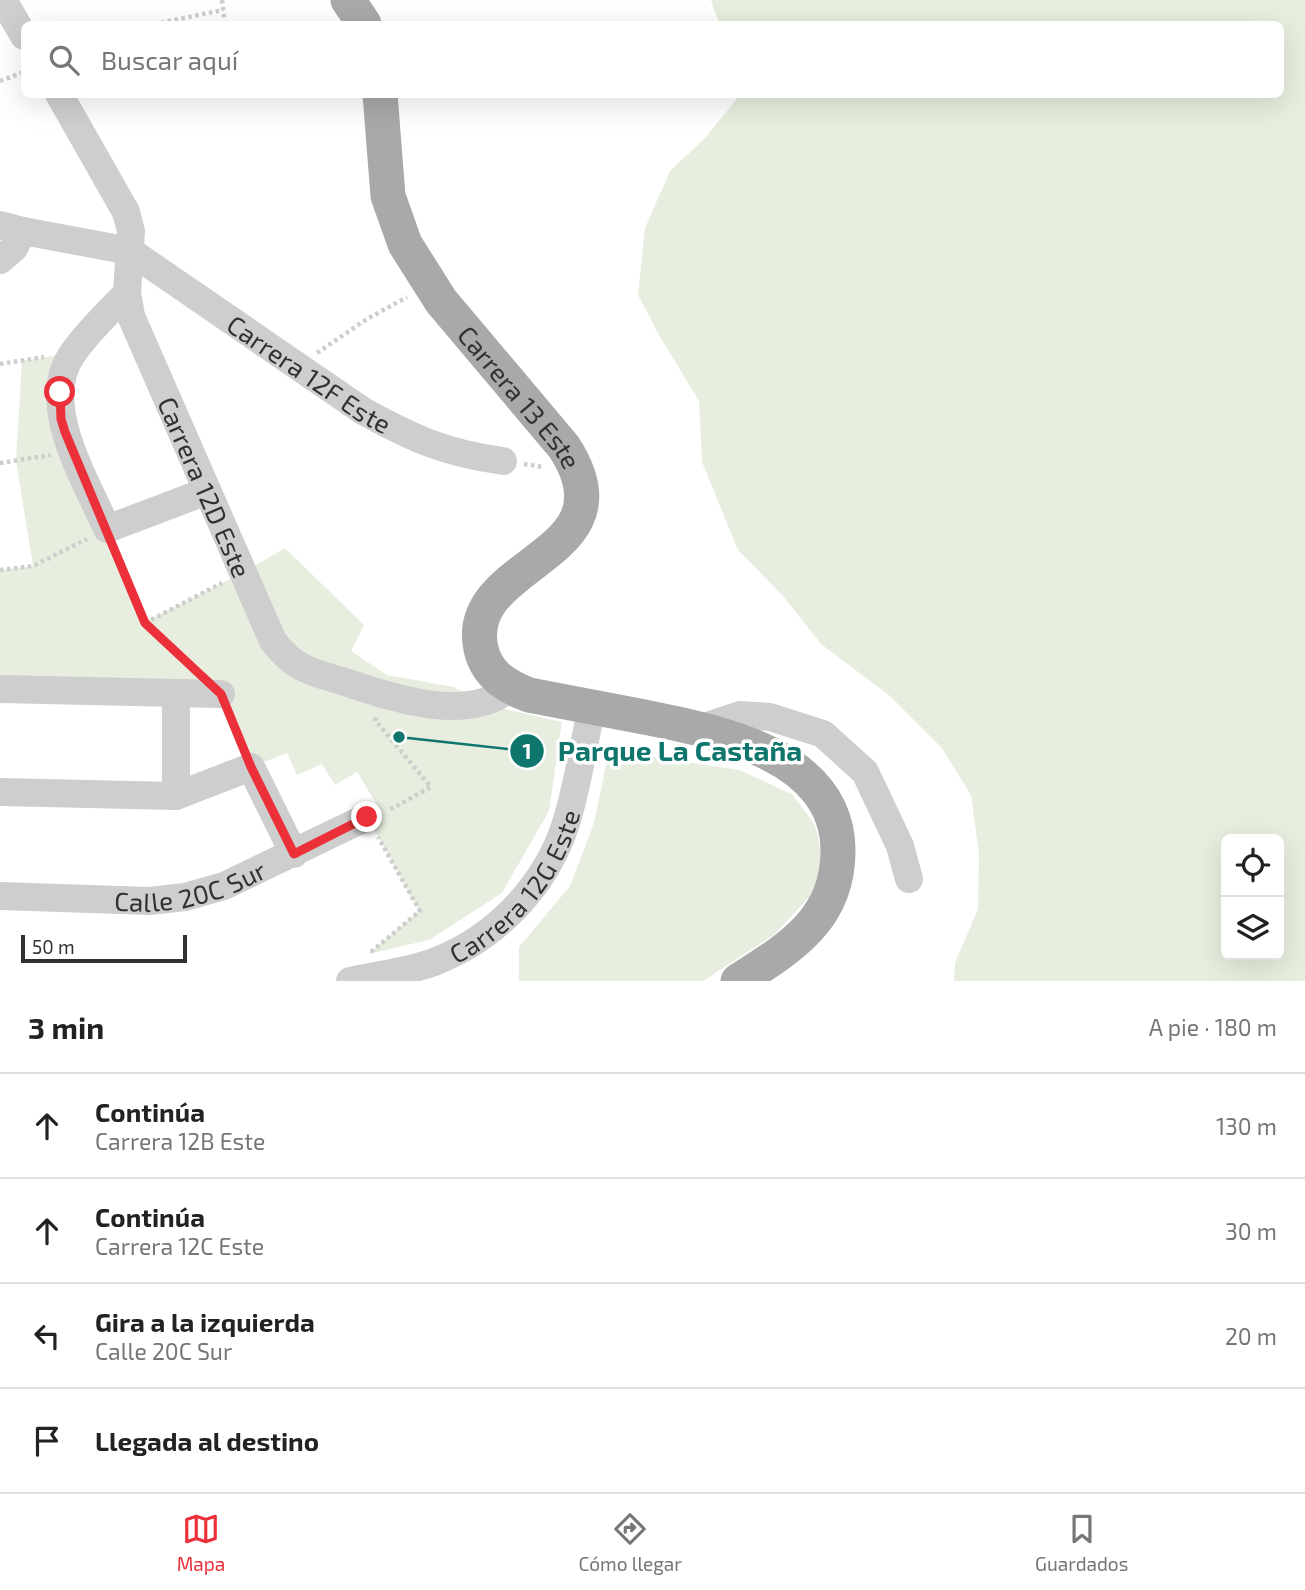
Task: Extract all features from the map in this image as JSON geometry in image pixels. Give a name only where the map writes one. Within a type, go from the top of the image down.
[{"type":"main road","points":[[348,0],[362,21]]},
{"type":"main road","name":"Carrera 13 Este","points":[[380,98],[388,195],[405,243],[430,287],[564,447],[578,472],[579,510],[568,533],[558,545],[497,592],[480,622],[483,658],[495,676],[510,688]]},
{"type":"main road","points":[[510,688],[529,695],[701,728],[762,750],[788,765],[820,793],[831,811],[838,832],[835,881],[827,903],[814,923],[795,943],[737,981]]},
{"type":"street","points":[[13,3],[21,27]]},
{"type":"street","name":"Carrera 12D Este","points":[[61,98],[126,212],[131,232],[127,272],[131,316],[244,572],[267,631],[280,651],[311,671],[419,703],[460,704],[500,696],[510,688]]},
{"type":"street","points":[[0,260],[14,248],[12,228],[131,251]]},
{"type":"street","name":"Carrera 12F Este","points":[[131,251],[363,411],[436,447],[468,456],[503,461]]},
{"type":"street","points":[[127,293],[72,354],[62,379],[61,419],[107,528],[207,491]]},
{"type":"street","points":[[0,689],[221,694]]},
{"type":"street","points":[[176,692],[176,796]]},
{"type":"street","name":"Carrera 12G Este","points":[[350,981],[432,972],[490,931],[522,899],[547,866],[566,823],[592,708]]},
{"type":"street","points":[[701,728],[740,715],[770,717],[823,734],[865,772],[900,845],[909,879]]},
{"type":"street","points":[[0,792],[176,796],[251,767],[294,854]]},
{"type":"street","name":"Calle 20C Sur","points":[[0,896],[168,900],[224,886],[367,817]]},
{"type":"path","points":[[222,0],[225,21]]},
{"type":"path","points":[[169,21],[223,10]]},
{"type":"path","points":[[0,81],[21,73]]},
{"type":"path","points":[[300,367],[325,346],[367,319],[430,287]]},
{"type":"path","points":[[0,364],[72,354]]},
{"type":"path","points":[[0,463],[74,451]]},
{"type":"path","points":[[0,570],[33,566],[107,528],[145,623],[221,694],[251,767]]},
{"type":"path","points":[[145,623],[244,572]]},
{"type":"path","points":[[368,954],[419,911],[367,817],[382,814],[432,787],[375,720],[399,699]]},
{"type":"green space","points":[[711,0],[1305,0],[1305,981],[954,981],[955,963],[978,909],[979,854],[971,795],[941,747],[890,696],[821,644],[783,596],[738,550],[702,462],[699,401],[638,295],[645,228],[670,171],[705,138],[738,98],[1284,98],[1284,21],[718,21]]},
{"type":"green space","points":[[72,353],[62,379],[107,529],[145,622],[285,548],[364,625],[351,651],[387,675],[454,687],[491,706],[562,722],[549,811],[502,893],[429,940],[368,954],[419,911],[367,817],[382,813],[357,772],[335,785],[322,764],[297,775],[287,753],[251,767],[221,694],[0,677],[0,570],[33,566],[16,461],[22,361]]},
{"type":"green space","points":[[609,750],[739,770],[792,794],[815,825],[824,865],[809,897],[775,934],[703,981],[519,981],[519,947],[570,886],[594,823]]},
{"type":"place","name":"Parque La Castaña","points":[[399,737]]},
{"type":"route","points":[[60,392],[61,419],[65,432],[145,623],[221,694],[251,767],[294,854],[367,817]]}]
